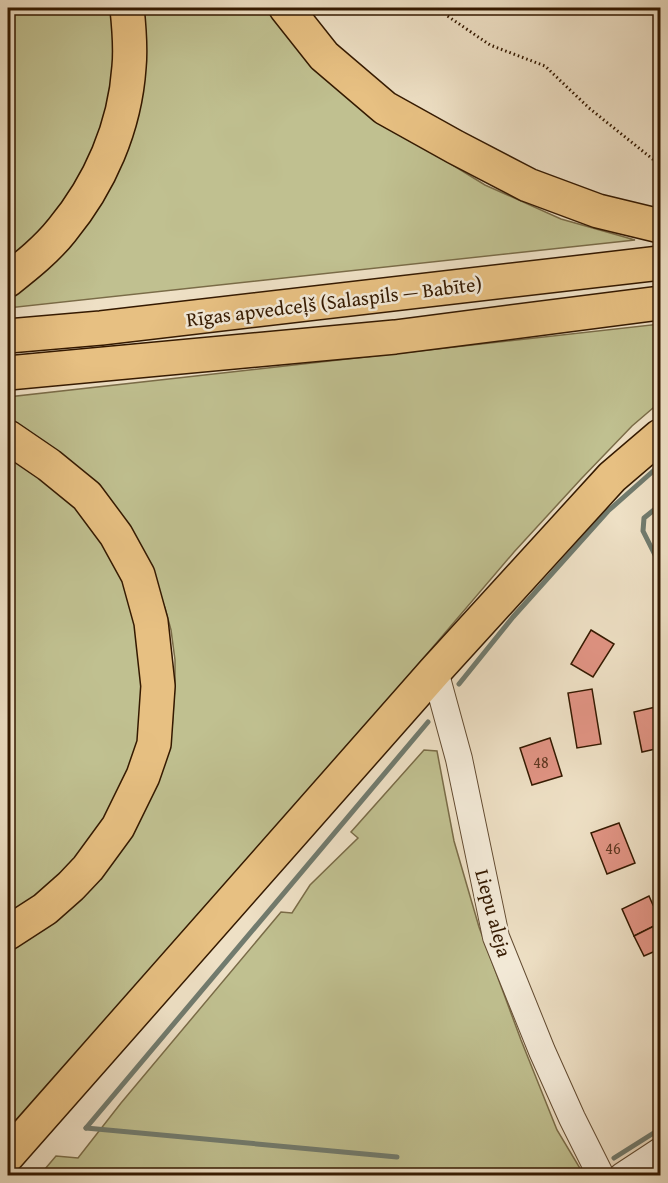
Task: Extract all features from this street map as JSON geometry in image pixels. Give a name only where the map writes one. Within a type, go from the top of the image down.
[{"type":"highway","points":[[8,280],[32,261],[61,231],[82,203],[102,169],[115,137],[127,93],[130,44],[127,8]]},
{"type":"highway","points":[[286,8],[324,56],[385,108],[528,185],[598,211],[660,226]]},
{"type":"highway","name":"Rīgas apvedceļš (Salaspils — Babīte)","points":[[8,336],[100,328],[660,263]]},
{"type":"highway","name":"Rīgas apvedceļš (Salaspils — Babīte)","points":[[8,373],[395,337],[660,303]]},
{"type":"highway","points":[[8,1155],[435,671],[612,477],[660,436]]},
{"type":"highway","points":[[8,437],[49,465],[87,496],[116,535],[138,575],[151,622],[158,686],[154,744],[143,776],[118,827],[88,868],[71,886],[45,909],[8,933]]},
{"type":"street","name":"Liepu aleja","points":[[435,671],[459,759],[496,937],[542,1051],[601,1176]]},
{"type":"street","points":[[621,1176],[660,1151]]},
{"type":"path","points":[[446,8],[446,15],[490,45],[545,66],[589,108],[660,165]]},
{"type":"green space","points":[[8,8],[112,8],[116,26],[109,117],[71,201],[8,264]]},
{"type":"green space","points":[[141,8],[270,8],[376,118],[485,185],[561,219],[635,240],[8,308],[8,291],[94,208]]},
{"type":"green space","points":[[660,324],[660,402],[632,426],[514,552],[8,1145],[8,949],[166,754],[172,729],[175,660],[165,608],[140,546],[8,423],[8,397]]},
{"type":"green space","points":[[8,453],[75,505],[109,548],[142,620],[148,706],[134,772],[78,862],[8,919]]},
{"type":"green space","points":[[424,750],[437,751],[454,841],[479,927],[557,1130],[584,1175],[39,1176],[56,1156],[78,1158],[121,1103],[281,912],[292,913],[310,885],[358,838],[351,832]]},
{"type":"building","points":[[591,630],[614,644],[593,677],[571,664]]},
{"type":"building","points":[[592,689],[601,744],[577,748],[568,693]]},
{"type":"building","points":[[660,706],[660,748],[642,752],[634,712]]},
{"type":"building","points":[[550,738],[562,776],[532,785],[520,748]]},
{"type":"building","points":[[619,823],[635,863],[607,874],[591,833]]},
{"type":"building","points":[[649,896],[653,905],[660,902],[660,923],[634,936],[622,909]]},
{"type":"building","points":[[660,923],[660,949],[644,956],[634,936]]},
{"type":"waterway","points":[[459,684],[513,617],[608,511],[660,465]]},
{"type":"waterway","points":[[660,505],[644,518],[643,531],[660,565]]},
{"type":"waterway","points":[[86,1128],[428,722]]},
{"type":"waterway","points":[[86,1128],[397,1157]]},
{"type":"waterway","points":[[614,1158],[660,1129]]}]
